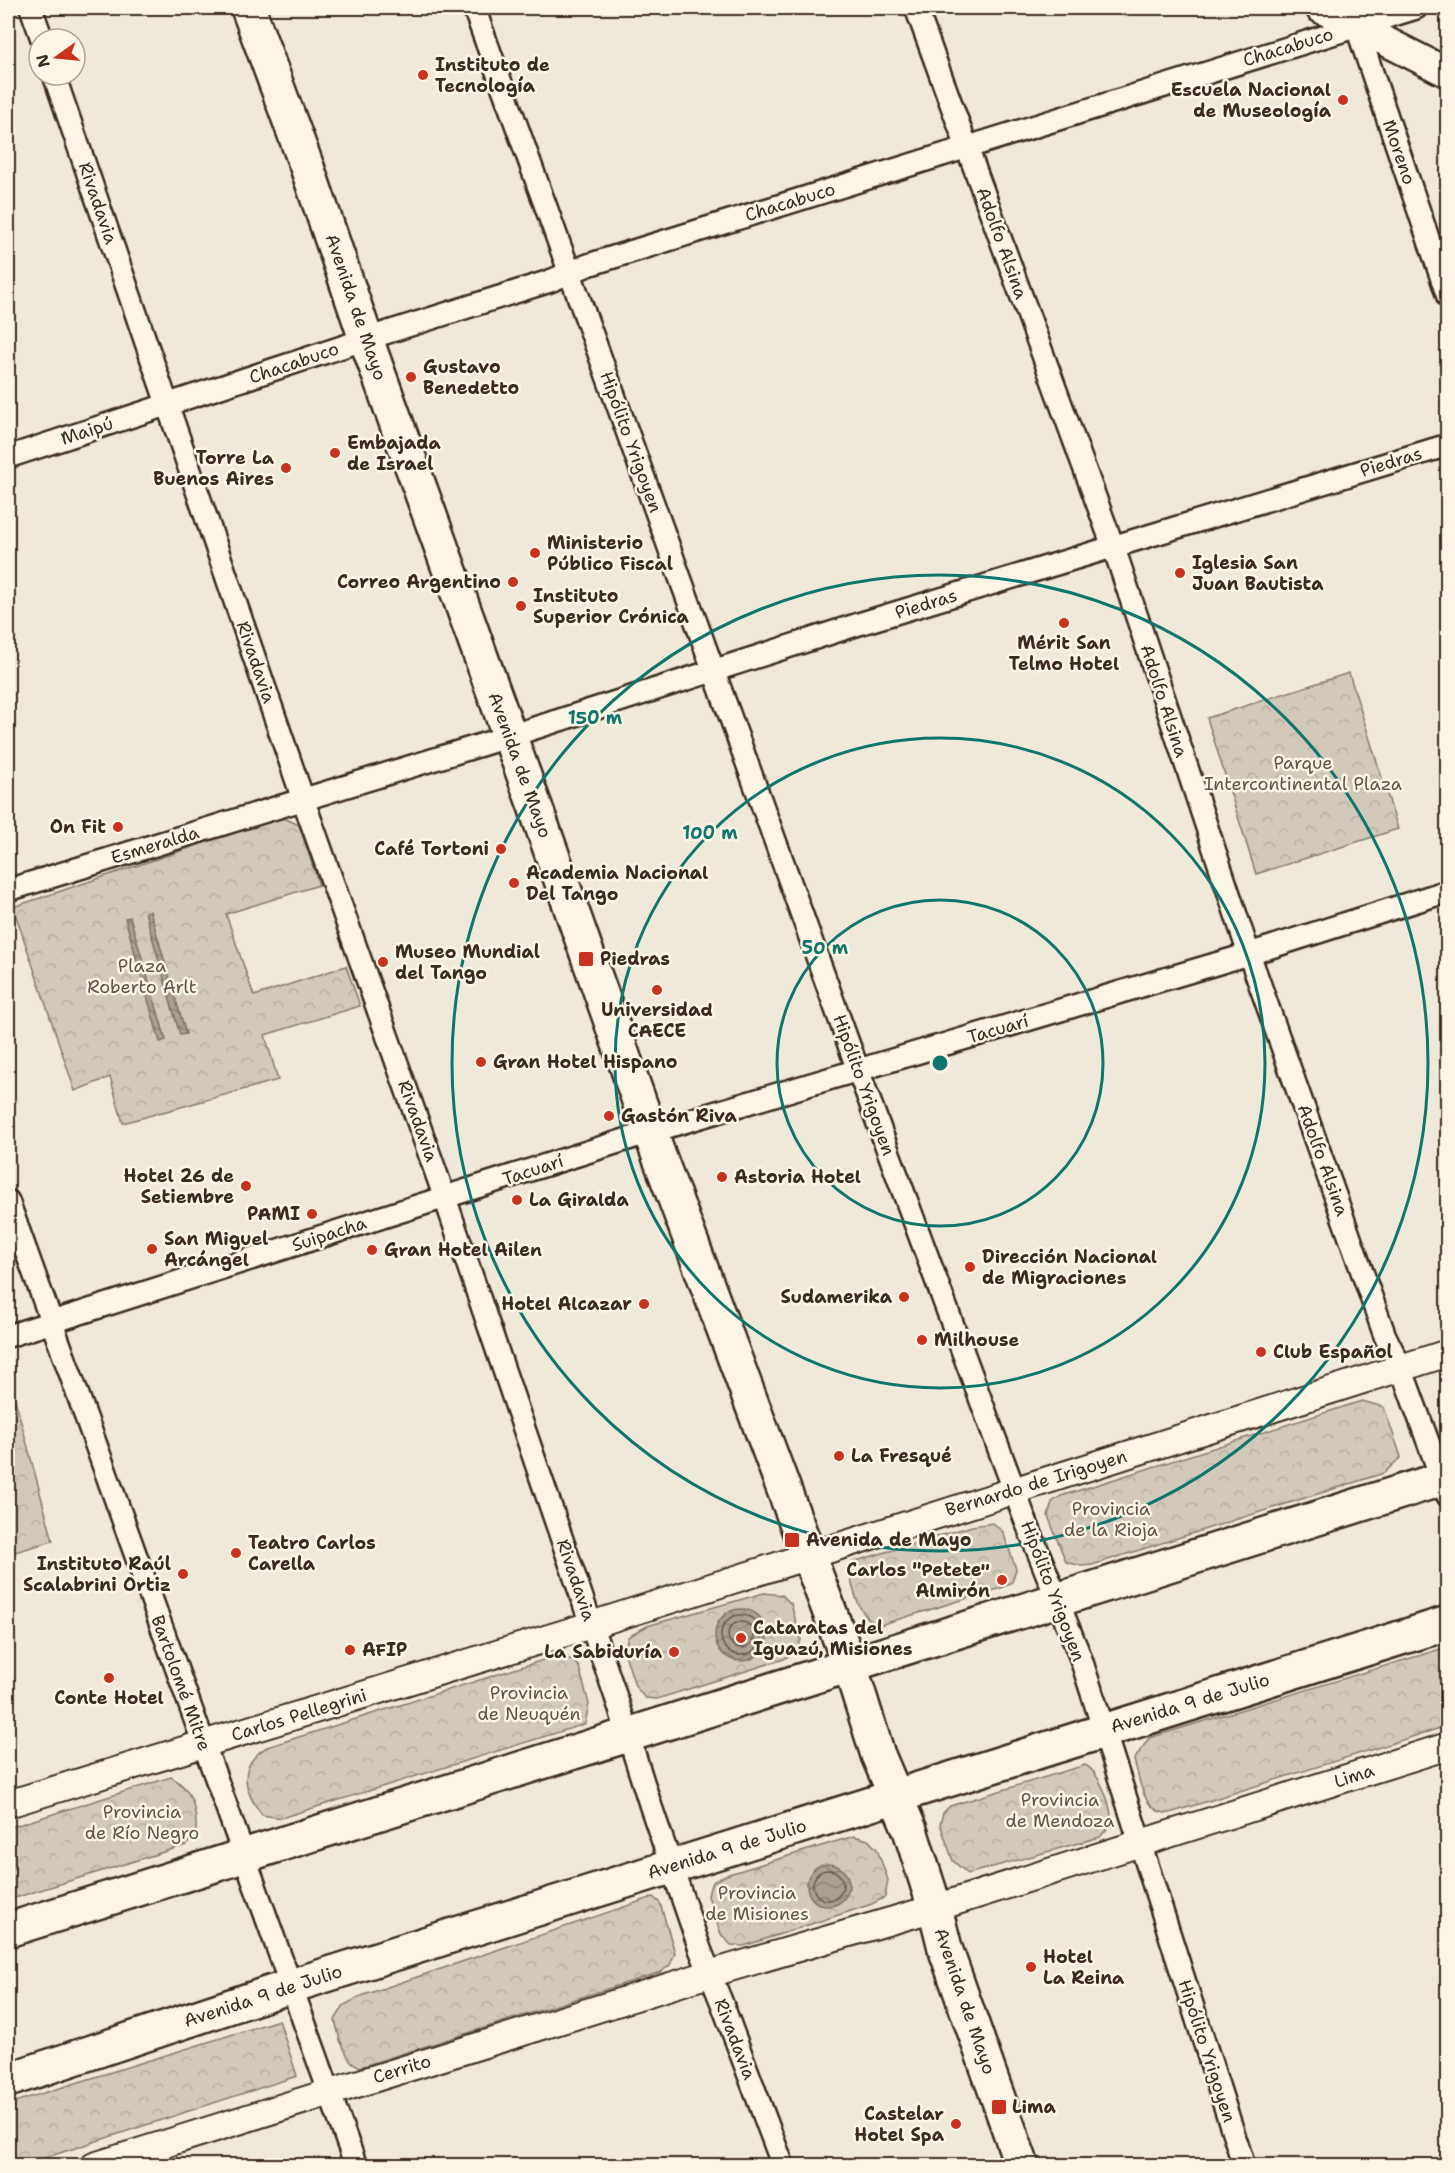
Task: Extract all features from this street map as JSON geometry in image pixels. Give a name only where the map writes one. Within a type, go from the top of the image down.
[{"type":"main road","name":"Avenida de Mayo","points":[[248,8],[307,167],[366,339],[650,1132],[850,1666],[878,1755],[910,1830],[945,1948],[1022,2166]]},
{"type":"main road","points":[[1320,8],[1353,17],[1448,73]]},
{"type":"main road","points":[[8,1930],[1058,1600],[1445,1484]]},
{"type":"main road","name":"Avenida 9 de Julio","points":[[8,2080],[291,1986],[1448,1623]]},
{"type":"street","points":[[32,8],[38,27]]},
{"type":"street","name":"Hipólito Yrigoyen","points":[[474,8],[858,1070],[1105,1730],[1244,2166]]},
{"type":"street","name":"Adolfo Alsina","points":[[916,8],[1113,546],[1249,954],[1385,1336],[1401,1368],[1445,1484]]},
{"type":"street","name":"Chacabuco","points":[[167,405],[550,281],[588,265],[967,147],[1353,17],[1416,8]]},
{"type":"street","name":"Moreno","points":[[1353,17],[1448,297]]},
{"type":"street","name":"Rivadavia","points":[[58,87],[303,799],[445,1198],[671,1866],[783,2166]]},
{"type":"street","name":"Maipú","points":[[8,457],[167,405]]},
{"type":"street","name":"Piedras","points":[[303,799],[510,736],[713,669],[1448,446]]},
{"type":"street","name":"Esmeralda","points":[[8,890],[303,799]]},
{"type":"street","name":"Tacuarí","points":[[445,1198],[650,1132],[1249,954],[1448,891]]},
{"type":"street","name":"Suipacha","points":[[8,1336],[445,1198]]},
{"type":"street","name":"Bartolomé Mitre","points":[[8,1201],[356,2166]]},
{"type":"street","name":"Bernardo de Irigoyen","points":[[591,1625],[1448,1353]]},
{"type":"street","name":"Carlos Pellegrini","points":[[8,1804],[591,1625]]},
{"type":"street","name":"Lima","points":[[710,1974],[934,1908],[1448,1746]]},
{"type":"street","name":"Cerrito","points":[[94,2166],[710,1974]]},
{"type":"green space","name":"Parque Intercontinental Plaza","points":[[1349,673],[1398,829],[1256,874],[1207,718]]},
{"type":"green space","name":"Plaza Roberto Arlt","points":[[282,817],[299,825],[319,885],[226,914],[254,996],[346,966],[360,1006],[265,1035],[278,1080],[123,1123],[110,1077],[75,1091],[13,907]]},
{"type":"green space","points":[[8,1373],[53,1541],[8,1554]]},
{"type":"green space","name":"Provincia de la Rioja","points":[[1362,1401],[1384,1407],[1401,1457],[1384,1473],[1092,1565],[1082,1566],[1066,1562],[1048,1516],[1052,1502],[1061,1496]]},
{"type":"green space","points":[[993,1523],[1003,1532],[1016,1569],[1012,1582],[1001,1588],[880,1625],[867,1617],[862,1610],[848,1570],[853,1562],[972,1526]]},
{"type":"green space","points":[[764,1593],[782,1595],[791,1604],[801,1640],[797,1650],[784,1659],[657,1699],[645,1698],[635,1686],[624,1651],[628,1637],[647,1626]]},
{"type":"green space","points":[[1447,1647],[1447,1726],[1170,1813],[1154,1808],[1144,1795],[1134,1760],[1149,1738]]},
{"type":"green space","name":"Provincia de Neuquén","points":[[559,1655],[572,1660],[579,1667],[589,1704],[585,1724],[281,1818],[262,1815],[247,1787],[247,1770],[251,1762],[267,1747]]},
{"type":"green space","name":"Provincia de Mendoza","points":[[1085,1765],[1099,1780],[1110,1810],[1110,1825],[1100,1837],[968,1874],[953,1861],[940,1824],[943,1813],[950,1806]]},
{"type":"green space","name":"Provincia de Río Negro","points":[[171,1777],[189,1794],[196,1817],[196,1834],[186,1845],[8,1900],[8,1828]]},
{"type":"green space","name":"Provincia de Misiones","points":[[854,1836],[868,1840],[877,1849],[888,1880],[885,1897],[872,1904],[744,1946],[731,1945],[721,1934],[708,1896],[714,1881],[729,1874]]},
{"type":"green space","points":[[653,1897],[660,1903],[675,1953],[670,1965],[661,1972],[360,2067],[350,2061],[340,2040],[335,2020],[344,2005],[364,1995]]},
{"type":"green space","points":[[279,2020],[297,2076],[23,2165],[8,2165],[8,2104]]},
{"type":"water","points":[[150,911],[186,1034],[180,1035],[145,912]]},
{"type":"water","points":[[130,917],[166,1040],[160,1042],[125,918]]},
{"type":"water","name":"Cataratas del Iguazú, Misiones","points":[[736,1609],[746,1609],[760,1616],[767,1635],[760,1654],[746,1661],[736,1661],[726,1657],[719,1650],[715,1640],[715,1630],[719,1620],[726,1613]]},
{"type":"water","points":[[828,1864],[843,1870],[849,1885],[843,1900],[828,1906],[813,1900],[807,1885],[813,1870]]},
{"type":"place","name":"Instituto de Tecnología","points":[[423,75]]},
{"type":"place","name":"Escuela Nacional de Museología","points":[[1343,100]]},
{"type":"place","name":"Gustavo Benedetto","points":[[411,377]]},
{"type":"place","name":"Embajada de Israel","points":[[335,453]]},
{"type":"place","name":"Torre La Buenos Aires","points":[[286,468]]},
{"type":"place","name":"Ministerio Público Fiscal","points":[[535,553]]},
{"type":"place","name":"Iglesia San Juan Bautista","points":[[1180,573]]},
{"type":"place","name":"Correo Argentino","points":[[513,582]]},
{"type":"place","name":"Instituto Superior Crónica","points":[[521,606]]},
{"type":"place","name":"Mérit San Telmo Hotel","points":[[1064,623]]},
{"type":"place","name":"On Fit","points":[[118,827]]},
{"type":"place","name":"Café Tortoni","points":[[501,849]]},
{"type":"place","name":"Academia Nacional Del Tango","points":[[514,883]]},
{"type":"place","name":"Piedras","points":[[586,959]]},
{"type":"place","name":"Museo Mundial del Tango","points":[[383,962]]},
{"type":"place","name":"Universidad CAECE","points":[[657,990]]},
{"type":"place","name":"Gran Hotel Hispano","points":[[481,1062]]},
{"type":"place","name":"Gastón Riva","points":[[609,1116]]},
{"type":"place","name":"Astoria Hotel","points":[[722,1177]]},
{"type":"place","name":"Hotel 26 de Setiembre","points":[[246,1186]]},
{"type":"place","name":"La Giralda","points":[[517,1200]]},
{"type":"place","name":"PAMI","points":[[312,1214]]},
{"type":"place","name":"San Miguel Arcángel","points":[[152,1249]]},
{"type":"place","name":"Gran Hotel Ailen","points":[[372,1250]]},
{"type":"place","name":"Dirección Nacional de Migraciones","points":[[970,1267]]},
{"type":"place","name":"Sudamerika","points":[[904,1297]]},
{"type":"place","name":"Hotel Alcazar","points":[[644,1304]]},
{"type":"place","name":"Milhouse","points":[[922,1340]]},
{"type":"place","name":"Club Español","points":[[1261,1352]]},
{"type":"place","name":"La Fresqué","points":[[839,1456]]},
{"type":"place","name":"Avenida de Mayo","points":[[792,1540]]},
{"type":"place","name":"Teatro Carlos Carella","points":[[236,1553]]},
{"type":"place","name":"Instituto Raúl Scalabrini Ortiz","points":[[183,1574]]},
{"type":"place","name":"Carlos \"Petete\" Almirón","points":[[1002,1580]]},
{"type":"place","name":"Cataratas del Iguazú, Misiones","points":[[741,1638]]},
{"type":"place","name":"AFIP","points":[[350,1650]]},
{"type":"place","name":"La Sabiduría","points":[[674,1652]]},
{"type":"place","name":"Conte Hotel","points":[[109,1678]]},
{"type":"place","name":"Hotel La Reina","points":[[1031,1967]]},
{"type":"place","name":"Lima","points":[[999,2107]]},
{"type":"place","name":"Castelar Hotel Spa","points":[[956,2124]]}]
